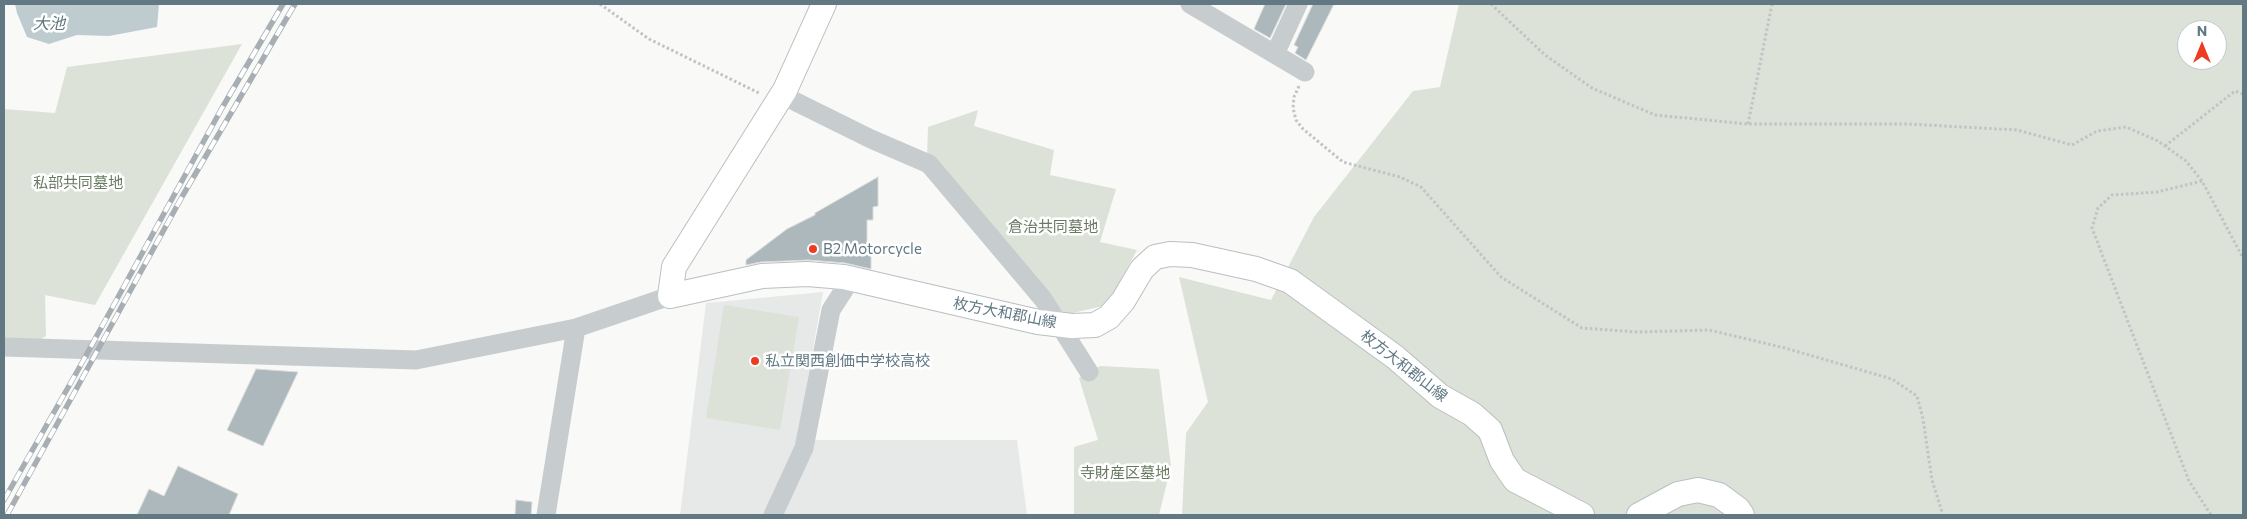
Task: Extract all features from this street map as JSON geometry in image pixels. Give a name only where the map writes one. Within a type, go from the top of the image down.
[{"type":"main road","points":[[670,296],[674,267],[780,98],[824,4]]},
{"type":"main road","name":"枚方大和郡山線","points":[[670,296],[762,276],[807,274],[851,279],[1038,322],[1059,325],[1095,325],[1109,317],[1123,301],[1142,269],[1155,258],[1170,254],[1192,255],[1246,267],[1281,278],[1304,291],[1395,357],[1440,396],[1472,414],[1490,430],[1502,461],[1515,480],[1582,515]]},
{"type":"main road","points":[[1639,515],[1678,494],[1698,490],[1719,495],[1738,509],[1742,515]]},
{"type":"street","points":[[1190,4],[1305,72]]},
{"type":"street","points":[[1275,54],[1298,4]]},
{"type":"street","points":[[780,98],[871,140],[929,164],[1043,299],[1089,372]]},
{"type":"street","points":[[773,515],[804,448],[831,310],[851,279]]},
{"type":"street","points":[[4,347],[416,360],[576,328],[670,296]]},
{"type":"street","points":[[546,515],[576,328]]},
{"type":"path","points":[[600,4],[649,40],[780,98]]},
{"type":"path","points":[[1492,4],[1545,55],[1592,88],[1654,115],[1748,124],[1908,124],[2017,130],[2072,146],[2097,131],[2126,127],[2158,140],[2186,161],[2202,181],[2243,258]]},
{"type":"path","points":[[1748,124],[1772,4]]},
{"type":"path","points":[[1305,72],[1294,97],[1293,108],[1296,120],[1303,129],[1343,162],[1400,177],[1421,187],[1501,277],[1582,328],[1637,332],[1709,330],[1785,348],[1892,379],[1917,396],[1923,419],[1932,480],[1943,515]]},
{"type":"path","points":[[2165,146],[2235,91],[2243,94]]},
{"type":"path","points":[[2202,181],[2157,192],[2112,194],[2098,208],[2092,228],[2190,482],[2210,515]]},
{"type":"shaded area","name":"私立関西創価中学校高校","points":[[823,292],[797,440],[1017,440],[1027,515],[680,515],[706,303]]},
{"type":"green space","points":[[1459,4],[2243,4],[2243,515],[1182,515],[1186,433],[1208,402],[1179,277],[1271,300],[1314,217],[1413,91],[1440,87]]},
{"type":"green space","name":"私部共同墓地","points":[[242,44],[95,305],[45,295],[46,336],[35,343],[4,342],[4,109],[55,113],[67,67]]},
{"type":"green space","name":"倉治共同墓地","points":[[978,110],[974,126],[1054,150],[1050,175],[1116,189],[1100,242],[1137,250],[1107,305],[1060,316],[927,157],[928,127]]},
{"type":"green space","points":[[724,305],[799,317],[780,430],[706,418]]},
{"type":"green space","name":"寺財産区墓地","points":[[1100,366],[1159,369],[1171,466],[1159,515],[1074,515],[1074,447],[1098,440],[1079,378]]},
{"type":"water","name":"大池","points":[[15,4],[159,4],[157,27],[109,36],[77,35],[49,44],[27,37]]},
{"type":"building","points":[[1265,4],[1286,4],[1270,38],[1254,29]]},
{"type":"building","points":[[1313,4],[1334,4],[1306,60],[1295,53],[1298,47],[1294,45]]},
{"type":"building","points":[[878,177],[878,206],[873,207],[873,220],[867,220],[867,248],[871,248],[871,269],[845,263],[808,260],[761,262],[746,265],[746,260],[787,229],[815,215],[815,213]]},
{"type":"building","points":[[256,369],[298,372],[263,446],[227,430]]},
{"type":"building","points":[[178,466],[238,494],[229,515],[137,515],[149,489],[164,496]]},
{"type":"building","points":[[516,500],[532,502],[531,515],[515,515]]},
{"type":"railway","points":[[4,500],[222,108],[283,4]]},
{"type":"railway","points":[[7,515],[183,195],[295,4]]},
{"type":"place","name":"B2 Motorcycle","points":[[813,249]]},
{"type":"place","name":"私立関西創価中学校高校","points":[[755,361]]}]
